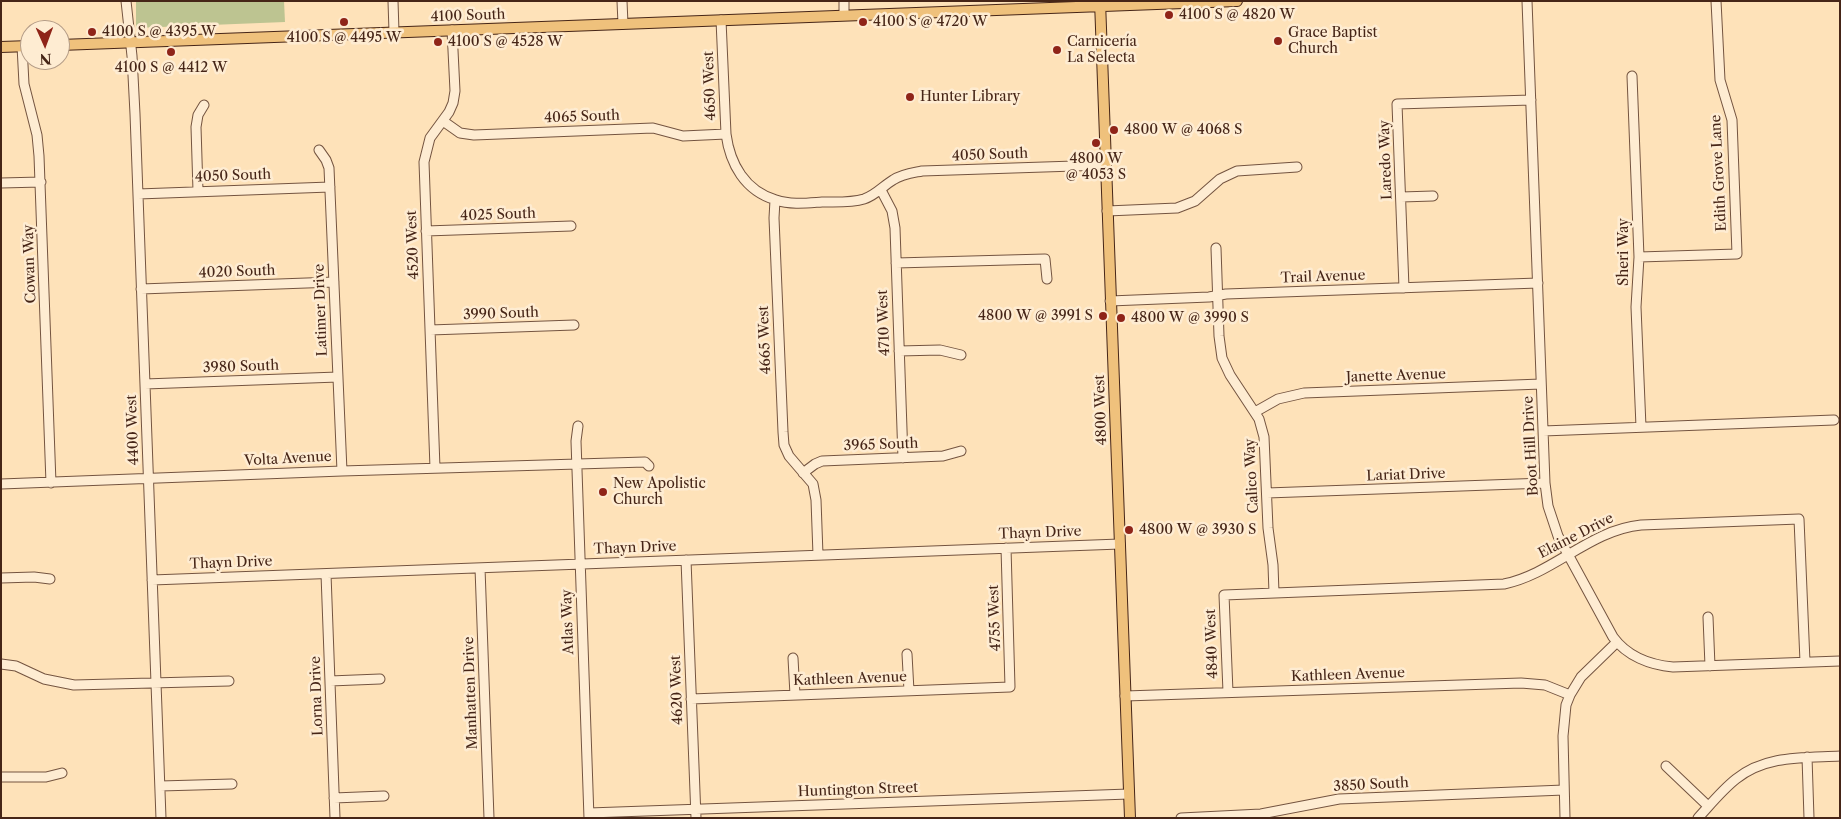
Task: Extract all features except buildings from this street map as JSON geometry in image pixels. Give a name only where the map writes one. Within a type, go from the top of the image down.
[{"type":"main road","name":"4100 South","points":[[70,45],[622,24],[1100,3],[1237,1]]},
{"type":"main road","name":"4800 West","points":[[1100,3],[1130,818]]},
{"type":"main road","points":[[1,47],[20,46]]},
{"type":"street","name":"4400 West","points":[[126,1],[138,194],[161,818]]},
{"type":"street","points":[[392,1],[394,32]]},
{"type":"street","points":[[622,1],[622,24]]},
{"type":"street","points":[[844,1],[844,15]]},
{"type":"street","name":"Boot Hill Drive","points":[[1527,1],[1545,483],[1550,516],[1568,555],[1617,642],[1639,658],[1654,665],[1673,667],[1840,661]]},
{"type":"street","name":"Edith Grove Lane","points":[[1639,257],[1737,254],[1732,120],[1719,74],[1716,1]]},
{"type":"street","name":"4650 West","points":[[721,20],[728,150],[732,161],[744,178],[763,194],[776,200]]},
{"type":"street","name":"4520 West","points":[[435,468],[425,156],[430,138],[452,108],[454,97],[452,30]]},
{"type":"street","name":"Cowan Way","points":[[25,70],[24,84],[37,135],[41,182],[51,483]]},
{"type":"street","name":"Sheri Way","points":[[1632,76],[1639,257],[1636,307],[1641,427]]},
{"type":"street","name":"Laredo Way","points":[[1404,288],[1397,104],[1531,100]]},
{"type":"street","points":[[198,192],[196,127],[198,115],[204,105]]},
{"type":"street","name":"4065 South","points":[[443,121],[460,133],[474,136],[653,128],[683,136],[726,134]]},
{"type":"street","name":"Latimer Drive","points":[[319,150],[328,164],[330,187],[342,471]]},
{"type":"street","name":"4050 South","points":[[776,200],[803,203],[852,201],[870,196],[899,177],[922,171],[1105,165]]},
{"type":"street","points":[[1107,211],[1177,208],[1195,201],[1220,179],[1237,171],[1297,167]]},
{"type":"street","points":[[1,183],[41,182]]},
{"type":"street","name":"4050 South","points":[[138,194],[330,187]]},
{"type":"street","name":"4710 West","points":[[881,190],[892,211],[894,228],[903,458]]},
{"type":"street","points":[[1401,197],[1433,196]]},
{"type":"street","name":"4665 West","points":[[776,200],[774,218],[784,445],[789,456],[813,484],[818,555]]},
{"type":"street","name":"4025 South","points":[[426,231],[571,226]]},
{"type":"street","name":"Calico Way","points":[[1216,248],[1217,295],[1222,358],[1230,374],[1255,412],[1261,424],[1264,437],[1268,528],[1273,565],[1274,593]]},
{"type":"street","points":[[896,263],[1046,259],[1047,279]]},
{"type":"street","name":"4020 South","points":[[141,289],[334,282]]},
{"type":"street","name":"Trail Avenue","points":[[1110,300],[1538,283]]},
{"type":"street","name":"3990 South","points":[[430,330],[574,325]]},
{"type":"street","points":[[899,351],[940,350],[961,355]]},
{"type":"street","name":"3980 South","points":[[145,384],[338,377]]},
{"type":"street","name":"Janette Avenue","points":[[1255,412],[1278,399],[1304,393],[1541,384]]},
{"type":"street","points":[[1543,431],[1834,420]]},
{"type":"street","name":"Atlas Way","points":[[578,426],[576,464],[589,816]]},
{"type":"street","name":"3965 South","points":[[804,472],[822,461],[944,456],[962,451]]},
{"type":"street","name":"Volta Avenue","points":[[1,484],[645,462],[649,466]]},
{"type":"street","name":"Lariat Drive","points":[[1267,493],[1545,483]]},
{"type":"street","name":"Elaine Drive","points":[[1224,594],[1504,584],[1522,579],[1609,533],[1634,525],[1799,519],[1805,662]]},
{"type":"street","name":"Thayn Drive","points":[[152,580],[1120,544]]},
{"type":"street","name":"4755 West","points":[[1006,548],[1010,687]]},
{"type":"street","name":"4620 West","points":[[686,560],[696,814]]},
{"type":"street","name":"Manhatten Drive","points":[[480,568],[489,818]]},
{"type":"street","name":"Lorna Drive","points":[[326,574],[335,818]]},
{"type":"street","points":[[1,578],[34,577],[50,579]]},
{"type":"street","name":"4840 West","points":[[1224,594],[1228,692]]},
{"type":"street","points":[[1708,617],[1710,666]]},
{"type":"street","points":[[1564,818],[1564,724],[1570,696],[1585,672],[1617,642]]},
{"type":"street","points":[[907,654],[909,691]]},
{"type":"street","points":[[793,658],[795,695]]},
{"type":"street","points":[[1,664],[16,666],[44,679],[74,685],[229,681]]},
{"type":"street","points":[[330,681],[380,679]]},
{"type":"street","name":"Kathleen Avenue","points":[[1125,696],[1521,683],[1545,685],[1570,696]]},
{"type":"street","name":"Kathleen Avenue","points":[[691,699],[1010,687]]},
{"type":"street","points":[[1698,818],[1729,785],[1753,768],[1778,760],[1840,756]]},
{"type":"street","points":[[1807,758],[1809,818]]},
{"type":"street","points":[[1666,766],[1708,806]]},
{"type":"street","points":[[1,777],[46,777],[62,773]]},
{"type":"street","points":[[160,786],[232,784]]},
{"type":"street","name":"3850 South","points":[[1181,818],[1261,814],[1316,802],[1339,800],[1564,790]]},
{"type":"street","name":"Huntington Street","points":[[589,816],[696,814],[1129,794]]},
{"type":"street","points":[[334,798],[384,796]]},
{"type":"green space","points":[[136,1],[284,1],[285,22],[136,28]]},
{"type":"place","name":"4100 S @ 4820 W","points":[[1169,15]]},
{"type":"place","name":"4100 S @ 4495 W","points":[[344,22]]},
{"type":"place","name":"4100 S @ 4720 W","points":[[863,22]]},
{"type":"place","name":"4100 S @ 4395 W","points":[[92,32]]},
{"type":"place","name":"Grace Baptist Church","points":[[1278,41]]},
{"type":"place","name":"4100 S @ 4528 W","points":[[438,42]]},
{"type":"place","name":"Carnicería La Selecta","points":[[1057,50]]},
{"type":"place","name":"4100 S @ 4412 W","points":[[171,52]]},
{"type":"place","name":"Hunter Library","points":[[910,97]]},
{"type":"place","name":"4800 W @ 4068 S","points":[[1114,130]]},
{"type":"place","name":"4800 W @ 4053 S","points":[[1096,143]]},
{"type":"place","name":"4800 W @ 3991 S","points":[[1103,316]]},
{"type":"place","name":"4800 W @ 3990 S","points":[[1121,318]]},
{"type":"place","name":"New Apolistic Church","points":[[603,492]]},
{"type":"place","name":"4800 W @ 3930 S","points":[[1129,530]]}]
